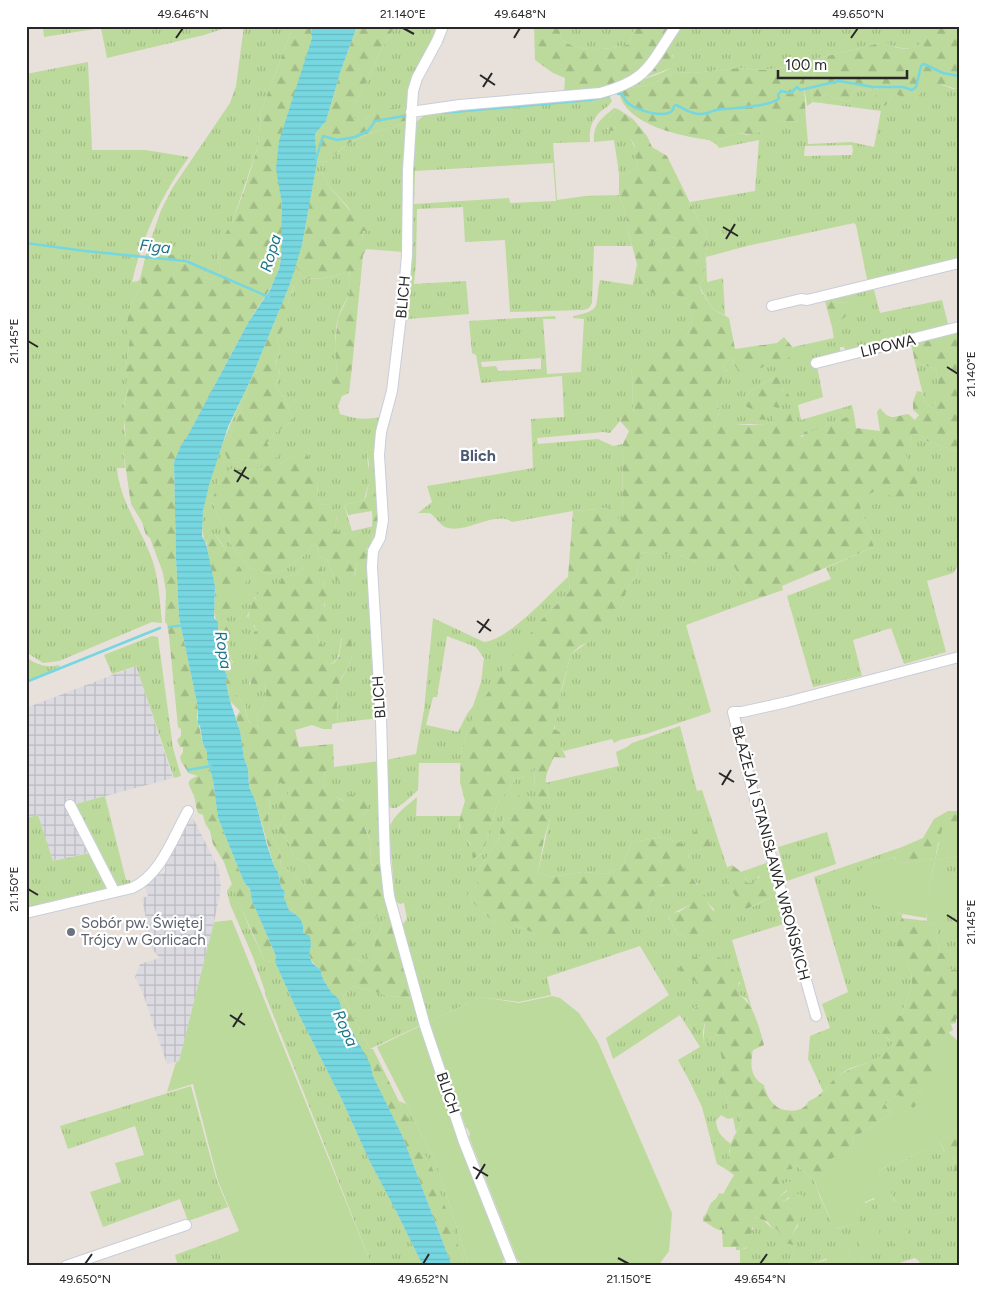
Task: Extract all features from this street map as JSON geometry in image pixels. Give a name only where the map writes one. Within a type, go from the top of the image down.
[{"type":"street","name":"BLICH","points":[[443,26],[412,91],[408,170],[407,255],[404,291],[392,391],[379,447],[380,498],[383,520],[380,538],[373,551],[385,860],[389,896],[424,1026],[464,1142],[513,1266]]},
{"type":"street","points":[[411,112],[460,105],[594,94],[612,90],[632,82],[642,75],[652,64],[676,26]]},
{"type":"street","points":[[772,306],[801,299],[807,300],[959,264]]},
{"type":"street","name":"LIPOWA","points":[[816,363],[959,327]]},
{"type":"street","name":"BŁAŻEJA I STANISŁAWA WROŃSKICH","points":[[816,1016],[751,785],[733,712],[742,712],[787,702],[959,657]]},
{"type":"street","points":[[70,805],[114,891]]},
{"type":"street","points":[[26,913],[139,885],[150,876],[163,858],[188,811]]},
{"type":"street","points":[[66,1266],[186,1225]]},
{"type":"shaded area","points":[[136,666],[173,778],[68,806],[66,809],[91,852],[53,861],[38,815],[26,818],[26,708]]},
{"type":"shaded area","points":[[193,818],[219,870],[221,889],[179,1061],[167,1064],[142,991],[135,977],[140,964],[160,958],[152,949],[142,898],[148,896],[145,886],[155,875],[165,873],[165,866],[187,823]]},
{"type":"green space","points":[[43,26],[232,26],[204,35],[107,58],[101,28],[44,37]]},
{"type":"green space","points":[[244,26],[293,26],[261,111],[258,146],[232,223],[225,235],[217,258],[221,270],[211,280],[186,264],[177,263],[165,254],[146,254],[161,210],[173,187],[230,103],[236,86]]},
{"type":"green space","points":[[293,26],[313,26],[312,38],[298,84],[280,189],[282,250],[279,268],[274,282],[249,321],[181,445],[174,462],[179,617],[198,708],[197,717],[213,780],[218,818],[244,882],[250,889],[252,901],[276,956],[275,962],[265,961],[236,896],[224,862],[213,844],[203,815],[198,813],[196,808],[189,782],[198,776],[188,773],[180,757],[183,747],[180,747],[177,740],[181,736],[181,729],[178,727],[169,636],[165,622],[166,592],[163,573],[150,538],[146,535],[142,522],[131,504],[123,451],[126,439],[122,414],[128,389],[125,373],[130,338],[126,329],[130,307],[142,285],[140,279],[146,254],[176,255],[177,263],[204,270],[204,277],[211,280],[221,270],[217,258],[245,188],[258,146],[261,111]]},
{"type":"green space","points":[[357,26],[395,26],[354,105],[354,118],[356,120],[364,120],[373,114],[392,108],[398,110],[401,108],[406,109],[406,121],[353,141],[336,153],[329,161],[317,162],[315,134],[326,121],[340,73]]},
{"type":"green space","points":[[395,26],[439,26],[409,88],[406,109],[401,108],[373,114],[364,120],[356,120],[354,118],[354,105]]},
{"type":"green space","points":[[534,26],[562,26],[560,37],[573,46],[603,49],[629,44],[635,26],[671,26],[652,59],[631,77],[606,87],[564,94],[565,78],[553,73],[535,60]]},
{"type":"green space","points":[[562,26],[635,26],[629,44],[613,48],[593,49],[573,46],[566,42],[560,37]]},
{"type":"green space","points":[[681,26],[947,26],[933,30],[914,48],[901,48],[880,43],[815,59],[811,95],[813,102],[807,106],[804,85],[806,68],[803,65],[763,70],[738,68],[693,73],[676,72],[649,85],[629,88],[629,85],[660,73],[676,64],[672,49]]},
{"type":"green space","points":[[947,26],[959,26],[958,88],[934,84],[926,88],[911,101],[896,94],[885,106],[875,96],[880,92],[881,87],[869,91],[858,88],[854,91],[849,102],[823,94],[821,103],[813,102],[811,95],[815,59],[880,43],[888,43],[899,48],[911,48],[919,45],[921,36]]},
{"type":"green space","points":[[678,38],[677,48],[672,56],[677,61],[674,67],[647,77],[649,71],[673,39]]},
{"type":"green space","points":[[88,62],[92,150],[145,150],[189,157],[170,186],[154,216],[141,249],[132,282],[140,279],[142,285],[130,307],[127,329],[130,338],[125,373],[128,388],[124,404],[126,439],[123,451],[125,468],[117,468],[122,493],[153,562],[158,585],[162,623],[152,622],[59,661],[43,663],[26,652],[26,74]]},
{"type":"green space","points":[[803,65],[806,68],[804,85],[806,121],[776,122],[754,135],[739,133],[716,140],[709,140],[670,132],[643,121],[632,113],[623,103],[619,92],[629,88],[649,85],[676,72],[693,73],[738,68],[763,70]]},
{"type":"green space","points":[[937,83],[953,89],[959,87],[959,261],[868,284],[856,225],[854,223],[747,246],[706,257],[707,282],[723,278],[725,315],[713,309],[700,285],[704,277],[706,232],[690,202],[755,191],[759,140],[719,148],[709,140],[716,140],[739,133],[747,135],[760,132],[776,122],[806,121],[808,144],[851,142],[874,147],[881,111],[821,103],[823,94],[849,102],[854,91],[858,88],[869,91],[882,87],[880,92],[885,106],[896,94],[916,98],[926,86]],"holes":[[[852,145],[852,155],[804,156],[805,146]]]},
{"type":"green space","points":[[609,95],[612,101],[597,115],[593,122],[590,130],[590,142],[553,143],[557,200],[585,196],[619,195],[626,214],[632,246],[594,246],[592,303],[589,308],[584,310],[510,312],[505,240],[465,242],[463,207],[417,209],[414,284],[466,281],[469,314],[408,319],[405,316],[415,126],[422,117],[433,113],[513,107]],"holes":[[[553,163],[556,201],[510,203],[509,198],[414,204],[415,171]]]},
{"type":"green space","points":[[614,108],[618,109],[609,117],[607,129],[615,130],[616,125],[620,123],[635,147],[638,165],[628,173],[619,173],[614,140],[594,142],[596,126]]},
{"type":"green space","points":[[618,109],[633,119],[647,136],[652,147],[667,156],[706,232],[704,277],[700,285],[701,291],[713,309],[729,318],[735,349],[777,343],[784,337],[794,349],[793,356],[749,371],[738,370],[732,359],[724,362],[723,370],[730,371],[728,376],[722,378],[721,384],[728,386],[723,399],[718,399],[716,407],[720,409],[714,427],[719,429],[723,421],[741,425],[769,423],[774,422],[773,418],[776,413],[791,414],[792,420],[800,424],[799,436],[803,437],[804,432],[813,431],[854,414],[856,428],[880,431],[877,412],[880,408],[890,417],[908,414],[915,420],[919,415],[913,410],[913,402],[917,391],[922,392],[925,403],[932,407],[936,403],[932,396],[938,384],[936,369],[915,362],[911,343],[959,332],[959,448],[956,451],[927,441],[918,434],[912,435],[910,440],[917,449],[906,454],[907,464],[921,477],[906,500],[884,494],[879,489],[858,500],[874,547],[782,586],[783,590],[754,600],[732,563],[699,563],[677,554],[640,552],[637,575],[627,589],[621,608],[594,640],[580,646],[571,654],[554,729],[565,735],[564,739],[559,742],[566,758],[554,757],[549,769],[546,787],[550,800],[541,800],[534,789],[535,767],[521,778],[516,779],[497,804],[483,853],[473,859],[470,843],[461,834],[459,821],[465,801],[460,782],[461,753],[473,716],[508,661],[543,618],[570,591],[568,577],[573,511],[611,508],[618,519],[622,520],[623,444],[629,431],[620,421],[621,415],[634,412],[631,367],[647,357],[663,358],[665,348],[671,339],[687,337],[693,318],[688,299],[682,298],[670,291],[658,296],[648,288],[642,294],[636,296],[639,282],[637,264],[627,226],[626,214],[619,195],[619,173],[630,172],[638,165],[634,144],[620,124],[616,125],[615,130],[611,131],[605,126],[609,117]],"holes":[[[669,236],[676,238],[678,242],[675,247],[663,250],[653,246],[657,239]]]},
{"type":"green space","points":[[406,121],[404,252],[365,249],[362,239],[364,231],[348,207],[327,184],[322,172],[314,177],[317,162],[329,161],[336,153],[353,141]]},
{"type":"green space","points":[[322,172],[327,184],[353,214],[364,215],[375,225],[372,231],[363,231],[362,239],[366,250],[363,255],[352,367],[346,375],[347,386],[338,391],[331,386],[337,375],[335,345],[338,318],[350,293],[348,285],[350,270],[339,275],[314,279],[302,277],[295,265],[302,245],[314,177]]},
{"type":"green space","points":[[669,236],[676,238],[678,242],[675,247],[663,250],[653,247],[653,243],[657,239]]},
{"type":"green space","points":[[637,264],[642,294],[648,288],[670,291],[682,298],[688,299],[693,318],[687,337],[678,339],[664,358],[631,367],[634,413],[621,415],[620,421],[610,433],[537,438],[538,444],[598,439],[613,446],[623,444],[622,520],[618,520],[611,508],[573,511],[512,522],[506,519],[490,520],[456,529],[445,527],[430,513],[418,513],[432,502],[427,486],[533,468],[531,419],[564,417],[562,376],[481,383],[476,355],[472,353],[469,321],[555,316],[556,319],[543,319],[547,374],[581,372],[584,319],[573,318],[573,316],[594,309],[600,280],[633,285]],"holes":[[[541,358],[541,369],[498,371],[496,366],[482,367],[481,362]]]},
{"type":"green space","points":[[295,265],[302,277],[314,279],[333,277],[350,269],[348,285],[350,293],[336,325],[337,375],[346,375],[352,367],[349,393],[342,396],[338,406],[340,414],[350,417],[365,419],[381,417],[375,460],[371,449],[367,452],[369,482],[364,500],[344,505],[352,531],[374,526],[373,539],[368,534],[335,532],[337,514],[327,504],[319,505],[317,484],[294,456],[278,465],[269,465],[253,470],[231,469],[212,502],[233,548],[250,568],[269,574],[282,571],[306,554],[310,547],[316,545],[320,556],[327,560],[334,577],[355,575],[357,562],[366,549],[371,551],[379,718],[337,723],[337,692],[339,683],[351,659],[351,640],[342,637],[337,658],[327,665],[325,647],[319,642],[317,634],[325,614],[323,576],[304,567],[297,574],[281,578],[280,583],[254,598],[254,603],[247,616],[257,631],[254,638],[255,657],[249,667],[251,673],[249,684],[264,684],[266,693],[265,701],[257,718],[257,730],[248,720],[246,706],[236,694],[233,662],[227,654],[230,626],[227,626],[223,619],[237,591],[247,580],[215,534],[209,536],[206,544],[202,528],[204,508],[216,461],[251,379],[241,410],[227,440],[234,463],[247,459],[270,460],[280,455],[271,450],[267,443],[276,432],[293,421],[286,400],[276,387],[280,370],[275,365],[280,351],[277,341],[292,307],[288,303],[294,286],[290,284]]},
{"type":"green space","points":[[290,284],[294,285],[288,303],[293,307],[277,341],[280,351],[275,364],[280,369],[276,387],[286,400],[293,421],[276,432],[267,443],[271,450],[278,450],[280,455],[263,462],[254,462],[247,459],[234,463],[228,460],[224,450],[227,440],[241,410],[251,379]]},
{"type":"green space","points":[[873,286],[880,313],[942,300],[949,328],[846,351],[844,347],[840,347],[840,353],[816,361],[823,397],[798,405],[801,420],[852,405],[854,414],[825,427],[799,436],[774,422],[766,424],[729,424],[724,421],[719,430],[714,427],[720,409],[716,408],[718,398],[727,386],[721,384],[722,378],[730,371],[723,370],[724,362],[732,359],[736,369],[761,367],[781,359],[794,349],[793,347],[834,338],[832,327],[844,318],[849,303],[835,302],[833,296]],"holes":[[[775,377],[783,389],[781,396],[783,396],[765,403],[766,420],[744,406],[741,399],[745,399],[750,391]]]},
{"type":"green space","points":[[833,296],[835,302],[849,303],[852,308],[844,318],[832,327],[824,298]]},
{"type":"green space","points":[[915,362],[936,369],[938,384],[933,396],[936,403],[932,407],[925,403]]},
{"type":"green space","points":[[775,377],[779,378],[782,385],[781,396],[788,393],[790,400],[778,408],[772,406],[771,402],[765,403],[767,420],[755,419],[751,409],[738,403],[741,399],[745,399],[750,391]]},
{"type":"green space","points":[[918,434],[927,441],[956,451],[959,448],[959,564],[953,573],[927,581],[946,652],[904,664],[891,628],[853,640],[862,676],[813,687],[787,596],[831,579],[826,568],[874,547],[858,500],[907,464],[906,454],[912,435]]},
{"type":"green space","points":[[371,449],[375,460],[377,476],[375,488],[379,499],[380,512],[377,538],[373,539],[372,511],[348,515],[344,505],[364,500],[366,497],[369,482],[367,476],[369,464],[367,452]]},
{"type":"green space","points":[[307,454],[317,484],[319,505],[327,504],[333,506],[337,514],[335,531],[346,534],[368,534],[372,540],[370,546],[366,549],[367,553],[364,559],[357,562],[352,586],[346,588],[334,577],[327,560],[320,556],[316,545],[310,547],[306,554],[282,571],[269,574],[250,568],[233,548],[212,502],[220,476],[231,469],[253,470],[269,465],[278,465],[294,456]]},
{"type":"green space","points":[[215,534],[241,568],[247,581],[237,591],[233,601],[236,608],[232,616],[223,619],[227,625],[232,625],[234,628],[227,654],[236,668],[236,694],[246,706],[246,716],[254,727],[257,729],[257,718],[265,701],[266,693],[264,684],[259,691],[253,691],[251,685],[249,667],[255,654],[254,632],[257,631],[254,625],[248,627],[248,616],[251,606],[262,588],[269,588],[280,583],[281,578],[297,574],[312,562],[320,567],[323,576],[323,586],[330,589],[330,596],[324,604],[325,609],[334,610],[337,619],[317,634],[319,642],[325,647],[327,665],[334,663],[339,657],[342,637],[351,639],[351,660],[339,682],[337,692],[337,723],[332,724],[332,729],[323,729],[312,725],[295,730],[299,747],[333,744],[334,767],[331,770],[325,771],[323,790],[343,801],[345,797],[351,795],[364,797],[369,803],[368,809],[362,817],[368,824],[365,828],[371,843],[370,865],[384,862],[389,903],[372,922],[349,930],[353,945],[350,958],[362,961],[374,952],[376,937],[380,931],[382,920],[392,915],[413,998],[390,996],[353,986],[343,996],[370,1049],[373,1049],[432,1168],[465,1266],[452,1266],[402,1135],[343,1014],[339,999],[331,992],[323,979],[320,969],[309,956],[311,945],[303,933],[303,925],[300,918],[289,910],[284,897],[285,892],[281,887],[255,800],[249,787],[248,769],[236,717],[240,711],[230,701],[226,683],[227,675],[219,661],[218,622],[214,610],[215,587],[207,549],[209,536]],"holes":[[[278,781],[289,789],[288,794],[280,793],[277,800],[281,810],[285,813],[284,820],[277,829],[288,841],[294,856],[309,865],[311,874],[305,885],[298,881],[293,871],[280,867],[281,856],[278,846],[269,833],[270,797]]]},
{"type":"green space","points":[[640,552],[677,554],[699,563],[732,563],[754,600],[686,625],[711,712],[614,743],[612,739],[564,751],[560,747],[559,741],[565,735],[555,730],[555,717],[571,654],[587,643],[621,608],[627,589],[637,575]]},
{"type":"green space","points":[[568,577],[570,591],[543,618],[467,733],[461,753],[461,763],[419,763],[418,790],[396,808],[388,806],[386,760],[416,754],[424,710],[433,618],[484,642],[494,639],[517,625]],"holes":[[[447,636],[476,647],[484,658],[481,682],[473,706],[458,732],[426,725],[433,697],[437,697]]]},
{"type":"green space","points":[[152,636],[158,637],[173,748],[181,776],[174,778],[136,666],[112,674],[104,655]]},
{"type":"green space","points":[[26,657],[42,665],[59,665],[60,667],[26,681]]},
{"type":"green space","points":[[680,726],[697,791],[702,790],[733,890],[748,909],[778,892],[787,923],[732,940],[753,1013],[747,999],[738,994],[737,989],[740,983],[727,962],[685,979],[695,981],[698,987],[698,1006],[694,1008],[687,1018],[692,1028],[699,1030],[703,1022],[705,1022],[703,1043],[717,1035],[722,1037],[725,1069],[719,1080],[725,1091],[729,1109],[740,1114],[742,1124],[736,1132],[733,1118],[728,1119],[721,1115],[716,1121],[721,1134],[731,1144],[729,1151],[730,1159],[724,1168],[717,1164],[702,1107],[678,1060],[700,1047],[680,1015],[613,1059],[606,1038],[669,995],[640,946],[547,977],[551,995],[519,1002],[480,997],[429,1022],[402,925],[407,919],[404,903],[400,904],[395,901],[389,828],[397,814],[417,797],[416,816],[460,816],[459,825],[470,845],[474,859],[483,853],[497,804],[516,779],[521,778],[535,766],[534,789],[550,800],[545,783],[619,766],[616,752],[632,743]],"holes":[[[504,817],[550,819],[538,872],[550,877],[583,872],[607,874],[622,866],[632,842],[664,837],[682,844],[689,855],[683,868],[674,880],[666,885],[657,886],[648,911],[534,933],[514,925],[497,925],[475,905],[468,895],[477,885],[477,872],[498,840]],[[692,877],[699,884],[707,901],[714,909],[716,927],[705,930],[698,939],[687,941],[684,936],[677,934],[668,916],[691,904],[691,891],[687,885]]]},
{"type":"green space","points":[[379,761],[384,862],[370,865],[371,843],[362,817],[368,809],[339,799],[323,790],[325,770]]},
{"type":"green space","points":[[278,780],[289,789],[284,820],[277,829],[288,841],[294,856],[309,865],[311,874],[305,885],[298,881],[293,871],[280,867],[281,856],[278,846],[269,833],[270,797],[276,788]]},
{"type":"green space","points":[[519,794],[529,796],[550,819],[538,872],[550,877],[583,872],[607,874],[622,866],[632,842],[664,837],[683,844],[689,855],[680,878],[672,890],[666,885],[657,886],[648,911],[627,932],[597,938],[534,933],[514,925],[497,925],[475,905],[468,895],[477,885],[477,872],[498,840],[504,817]]},
{"type":"green space","points":[[105,796],[126,880],[130,880],[131,884],[121,887],[118,886],[76,804]]},
{"type":"green space","points":[[948,811],[959,811],[959,829],[958,826],[941,834],[935,860],[926,859],[916,863],[897,862],[894,856],[902,847],[923,838],[934,819]]},
{"type":"green space","points":[[38,815],[53,861],[90,853],[107,883],[105,888],[26,910],[26,818]]},
{"type":"green space","points":[[948,822],[954,823],[958,826],[959,856],[935,860],[943,825]]},
{"type":"green space","points":[[700,829],[710,833],[712,852],[708,863],[704,863],[703,853],[695,849],[690,843],[692,834]]},
{"type":"green space","points":[[827,832],[836,864],[787,881],[778,847]]},
{"type":"green space","points":[[902,847],[894,857],[865,865],[868,892],[897,913],[902,914],[902,918],[895,928],[907,965],[911,971],[912,982],[901,1016],[877,1031],[893,1042],[880,1057],[843,1072],[823,1091],[808,1059],[810,1036],[830,1028],[822,1004],[848,992],[814,877]]},
{"type":"green space","points":[[959,856],[959,874],[933,878],[928,915],[959,912],[959,970],[948,969],[948,953],[939,953],[936,925],[927,921],[926,905],[935,860]]},
{"type":"green space","points":[[894,857],[897,862],[916,863],[926,859],[935,860],[928,892],[926,918],[897,913],[871,904],[868,892],[858,886],[856,873],[865,865]]},
{"type":"green space","points":[[769,862],[771,870],[758,877],[755,883],[747,883],[746,878],[741,872]]},
{"type":"green space","points":[[732,865],[744,874],[747,883],[755,883],[758,878],[771,870],[778,892],[747,909],[735,896],[730,885],[726,868]]},
{"type":"green space","points":[[688,874],[697,885],[700,884],[708,903],[718,916],[716,927],[704,931],[695,946],[689,946],[684,936],[677,934],[668,915],[669,913],[679,912],[691,904],[690,892],[682,882],[683,877]]},
{"type":"green space","points":[[959,874],[959,912],[927,916],[933,877]]},
{"type":"green space","points":[[232,884],[265,961],[275,962],[369,1160],[423,1266],[372,1266],[265,994],[253,957],[230,904],[227,891]]},
{"type":"green space","points":[[389,903],[392,915],[382,921],[380,931],[376,937],[375,952],[362,961],[350,958],[349,930],[372,922]]},
{"type":"green space","points":[[902,918],[927,921],[936,925],[939,953],[948,953],[948,969],[959,970],[959,1018],[956,1019],[956,1023],[951,1024],[953,1030],[943,1036],[939,1071],[919,1092],[925,1098],[913,1109],[898,1095],[885,1104],[891,1114],[852,1139],[854,1144],[835,1171],[815,1182],[796,1165],[792,1169],[784,1170],[777,1179],[780,1185],[789,1181],[792,1185],[778,1198],[783,1202],[797,1194],[803,1195],[803,1199],[789,1207],[794,1211],[797,1209],[802,1216],[792,1234],[794,1237],[793,1245],[779,1238],[780,1233],[776,1228],[773,1229],[768,1222],[757,1217],[754,1218],[756,1223],[752,1226],[752,1232],[749,1235],[753,1241],[750,1246],[740,1250],[736,1250],[736,1247],[723,1247],[722,1230],[716,1229],[703,1221],[703,1217],[719,1193],[723,1194],[734,1175],[724,1168],[730,1159],[732,1140],[742,1124],[740,1114],[729,1110],[725,1091],[718,1088],[719,1080],[725,1069],[718,1044],[721,1037],[717,1035],[703,1043],[705,1023],[703,1022],[700,1030],[696,1032],[691,1026],[687,1014],[698,1006],[692,998],[698,987],[695,981],[681,976],[679,968],[688,960],[707,955],[720,958],[739,974],[738,994],[744,998],[752,1010],[764,1045],[753,1050],[751,1065],[754,1075],[764,1085],[774,1105],[784,1110],[799,1110],[818,1096],[838,1076],[876,1059],[893,1042],[873,1027],[886,1012],[901,1016],[912,982],[911,971],[899,953],[895,938],[895,928]]},
{"type":"green space","points":[[232,920],[372,1266],[224,1266],[216,1240],[239,1231],[218,1181],[193,1084],[167,1092],[176,1062],[179,1061],[214,922]]},
{"type":"green space","points":[[353,986],[390,996],[413,998],[423,1024],[370,1049],[343,996]]},
{"type":"green space","points":[[552,996],[560,998],[579,1013],[598,1042],[672,1213],[669,1251],[658,1266],[523,1265],[517,1259],[469,1137],[470,1134],[466,1128],[429,1022],[480,997],[519,1003]]},
{"type":"green space","points":[[422,1025],[505,1258],[503,1261],[504,1266],[469,1266],[437,1165],[377,1047]]},
{"type":"green space","points":[[948,1032],[959,1042],[959,1131],[896,1165],[894,1162],[879,1171],[891,1192],[896,1206],[880,1214],[874,1198],[865,1202],[866,1207],[856,1211],[860,1222],[834,1229],[815,1182],[834,1171],[828,1161],[854,1144],[852,1139],[891,1114],[885,1104],[898,1095],[913,1108],[924,1098],[919,1092],[938,1071],[922,1058],[933,1042]]},
{"type":"green space","points":[[191,1086],[217,1181],[228,1207],[188,1221],[180,1199],[103,1227],[90,1192],[121,1182],[115,1163],[144,1155],[135,1126],[68,1149],[60,1126]]},
{"type":"green space","points":[[399,1101],[406,1104],[437,1165],[469,1266],[465,1266],[451,1226]]},
{"type":"green space","points":[[959,1131],[959,1172],[954,1171],[955,1160],[952,1157],[948,1159],[940,1141]]},
{"type":"green space","points":[[940,1141],[944,1151],[955,1160],[954,1171],[959,1172],[959,1266],[920,1266],[919,1261],[915,1258],[890,1266],[865,1266],[863,1258],[852,1260],[847,1239],[829,1257],[804,1265],[803,1251],[794,1250],[787,1266],[743,1266],[740,1264],[740,1250],[747,1248],[755,1217],[761,1218],[773,1229],[776,1227],[780,1233],[792,1234],[798,1226],[794,1211],[789,1207],[792,1204],[789,1197],[783,1202],[778,1198],[787,1191],[776,1179],[784,1170],[792,1169],[796,1165],[815,1182],[835,1229],[859,1222],[856,1211],[870,1201],[878,1199],[895,1201],[879,1171],[894,1162],[896,1165]]},
{"type":"green space","points":[[903,1223],[911,1238],[912,1249],[897,1254],[891,1227]]},
{"type":"green space","points":[[879,1224],[880,1242],[869,1244],[860,1249],[856,1229]]},
{"type":"green space","points":[[847,1238],[852,1260],[863,1258],[865,1266],[787,1266],[794,1250],[803,1250],[805,1265],[827,1260],[826,1252],[838,1250],[838,1241]]},
{"type":"green space","points":[[216,1240],[224,1266],[178,1266],[175,1255]]},
{"type":"water","name":"Ropa","points":[[313,26],[357,26],[340,73],[326,121],[315,134],[317,162],[302,245],[290,284],[251,379],[228,427],[209,485],[203,511],[202,536],[206,544],[215,586],[214,618],[218,622],[219,661],[227,675],[226,683],[240,731],[244,758],[248,769],[249,787],[255,800],[281,887],[285,892],[284,897],[289,910],[300,918],[303,925],[303,933],[310,936],[309,956],[313,964],[320,969],[323,979],[331,992],[339,999],[343,1014],[370,1064],[373,1076],[402,1135],[452,1266],[423,1266],[369,1160],[275,962],[276,956],[252,901],[250,889],[244,882],[218,818],[213,780],[198,724],[198,708],[179,617],[174,462],[181,445],[249,321],[270,290],[279,269],[282,204],[276,169],[279,141],[312,38]]},
{"type":"waterway","points":[[618,94],[622,94],[625,100],[635,108],[651,113],[667,114],[676,105],[690,112],[703,114],[716,110],[750,107],[768,103],[779,98],[778,95],[781,91],[791,93],[797,87],[800,90],[839,81],[873,87],[903,87],[912,90],[916,87],[921,66],[924,64],[943,73],[959,76]]},
{"type":"waterway","points":[[442,113],[590,100],[609,96]]},
{"type":"waterway","points":[[316,159],[323,136],[337,140],[355,137],[368,131],[375,121],[404,116]]},
{"type":"waterway","name":"Figa","points":[[26,243],[186,261],[269,297]]},
{"type":"waterway","points":[[169,627],[185,625]]},
{"type":"waterway","points":[[26,682],[160,628]]},
{"type":"waterway","points":[[188,770],[211,766]]},
{"type":"place","name":"Sobór pw. Świętej Trójcy w Gorlicach","points":[[71,932]]},
{"type":"district","name":"Blich","points":[[478,455]]}]
